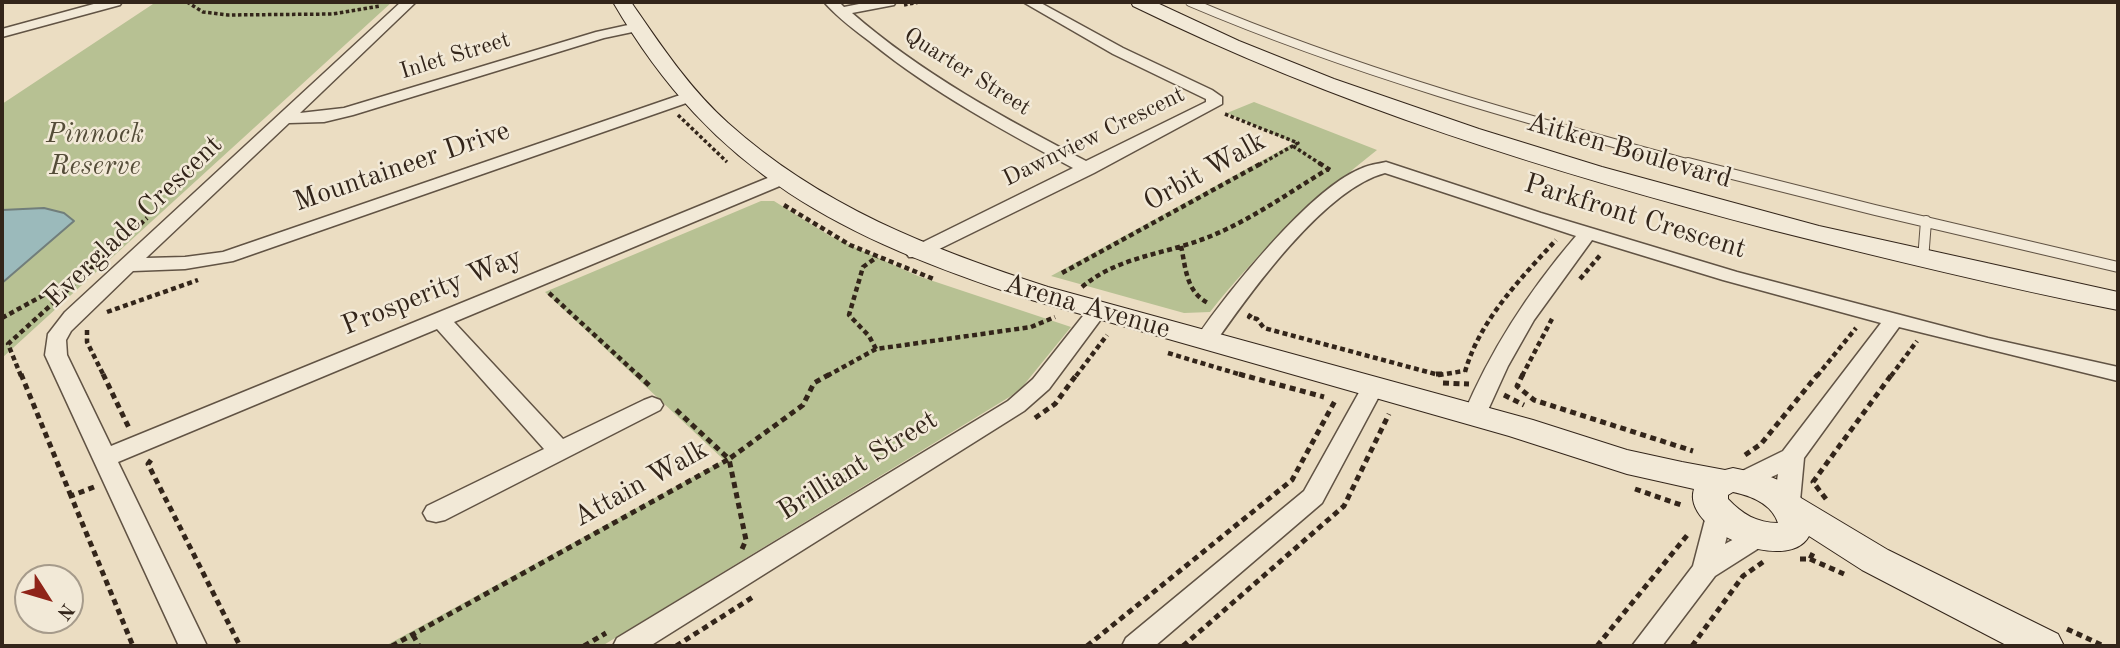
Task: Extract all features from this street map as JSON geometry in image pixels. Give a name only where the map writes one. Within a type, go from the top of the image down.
[{"type":"street","points":[[2,33],[115,2]]},
{"type":"street","name":"Everglade Crescent","points":[[193,646],[54,348],[54,340],[65,324],[112,279],[409,2]]},
{"type":"street","name":"Arena Avenue","points":[[622,2],[637,27],[689,97],[726,134],[781,179],[838,216],[907,249],[1010,285],[1091,297],[1205,341],[1373,387],[1481,402],[1639,465],[1722,494]]},
{"type":"street","points":[[836,7],[889,2]]},
{"type":"street","name":"Dawnview Crescent","points":[[907,249],[1088,169],[1210,108],[1215,100],[1208,93],[1118,51],[1030,2]]},
{"type":"street","name":"Aitken Boulevard","points":[[1140,2],[1290,69],[1452,129],[1676,197],[1923,260],[2118,302]]},
{"type":"street","name":"Quarter Street","points":[[836,7],[880,44],[952,93],[1088,169]]},
{"type":"street","name":"Inlet Street","points":[[284,118],[324,117],[347,112],[601,35],[637,27]]},
{"type":"street","name":"Mountaineer Drive","points":[[128,265],[197,262],[244,252],[689,97]]},
{"type":"street","name":"Parkfront Crescent","points":[[1205,341],[1254,275],[1284,242],[1354,179],[1370,169],[1391,168],[1584,238],[1707,270],[1891,326],[2118,374]]},
{"type":"street","name":"Prosperity Way","points":[[105,458],[146,451],[440,319],[781,179]]},
{"type":"street","points":[[1481,402],[1518,325],[1584,238]]},
{"type":"street","name":"Brilliant Street","points":[[623,636],[1016,406],[1041,384],[1091,297]]},
{"type":"street","points":[[440,319],[560,451]]},
{"type":"street","points":[[1722,494],[1792,457],[1891,326]]},
{"type":"street","points":[[1136,646],[1313,497],[1373,387]]},
{"type":"street","points":[[436,513],[560,451],[656,397]]},
{"type":"street","points":[[1646,646],[1706,569],[1778,528],[1792,457]]},
{"type":"street","points":[[1722,494],[1766,488],[1778,528]]},
{"type":"street","points":[[1722,494],[1744,531],[1778,528],[1875,561],[2051,635]]},
{"type":"street","points":[[1706,569],[1722,494]]},
{"type":"lane","points":[[1190,2],[1270,36],[1351,64],[1549,125],[1671,159],[2118,267]]},
{"type":"lane","points":[[1923,260],[1926,221]]},
{"type":"path","points":[[187,2],[203,12],[228,15],[333,14],[381,6]]},
{"type":"path","name":"Orbit Walk","points":[[1062,273],[1298,143],[1227,113]]},
{"type":"path","points":[[1292,146],[1328,169],[1354,179]]},
{"type":"path","points":[[1072,285],[1091,297],[1095,275],[1118,262],[1181,246],[1233,225],[1328,169]]},
{"type":"path","points":[[1545,232],[1584,238],[1604,251],[1576,284]]},
{"type":"path","points":[[1181,246],[1187,278],[1201,300],[1257,319],[1264,328],[1439,375],[1464,371]]},
{"type":"path","points":[[876,349],[870,336],[849,315],[865,264],[907,249]]},
{"type":"path","points":[[2,318],[53,290],[76,282],[112,279]]},
{"type":"path","name":"Attain Walk","points":[[392,646],[729,459],[656,397],[546,290]]},
{"type":"path","points":[[98,315],[108,306]]},
{"type":"path","points":[[1249,317],[1257,306]]},
{"type":"path","points":[[1558,308],[1517,386],[1534,400],[1699,453]]},
{"type":"path","points":[[735,555],[746,540],[729,459],[803,405],[814,383],[876,349],[1031,327],[1054,318]]},
{"type":"path","points":[[1597,646],[1859,324],[1846,321]]},
{"type":"path","points":[[90,324],[86,332],[87,342],[146,451],[148,464],[240,646]]},
{"type":"path","points":[[1891,326],[1930,343]]},
{"type":"path","points":[[1830,503],[1813,482],[1918,340]]},
{"type":"path","points":[[1435,383],[1457,382],[1481,402],[1527,407]]},
{"type":"path","points":[[1087,646],[1292,480],[1336,399]]},
{"type":"path","points":[[146,451],[148,464]]},
{"type":"path","points":[[133,646],[71,496],[148,464]]},
{"type":"path","points":[[1692,646],[1778,528]]},
{"type":"path","points":[[413,635],[419,646]]},
{"type":"path","points":[[2051,635],[2104,646]]},
{"type":"path","points":[[584,646],[623,636]]},
{"type":"green space","name":"Pinnock Reserve","points":[[156,2],[392,2],[2,358],[2,104]]},
{"type":"green space","points":[[1254,102],[1377,150],[1289,226],[1248,267],[1210,312],[1184,313],[1051,276],[1294,143],[1227,113]]},
{"type":"green space","points":[[761,201],[774,201],[830,236],[918,276],[1071,327],[1023,386],[1011,396],[602,646],[385,646],[724,460],[545,292]]},
{"type":"water","points":[[44,208],[64,213],[74,221],[2,283],[2,210]]}]
